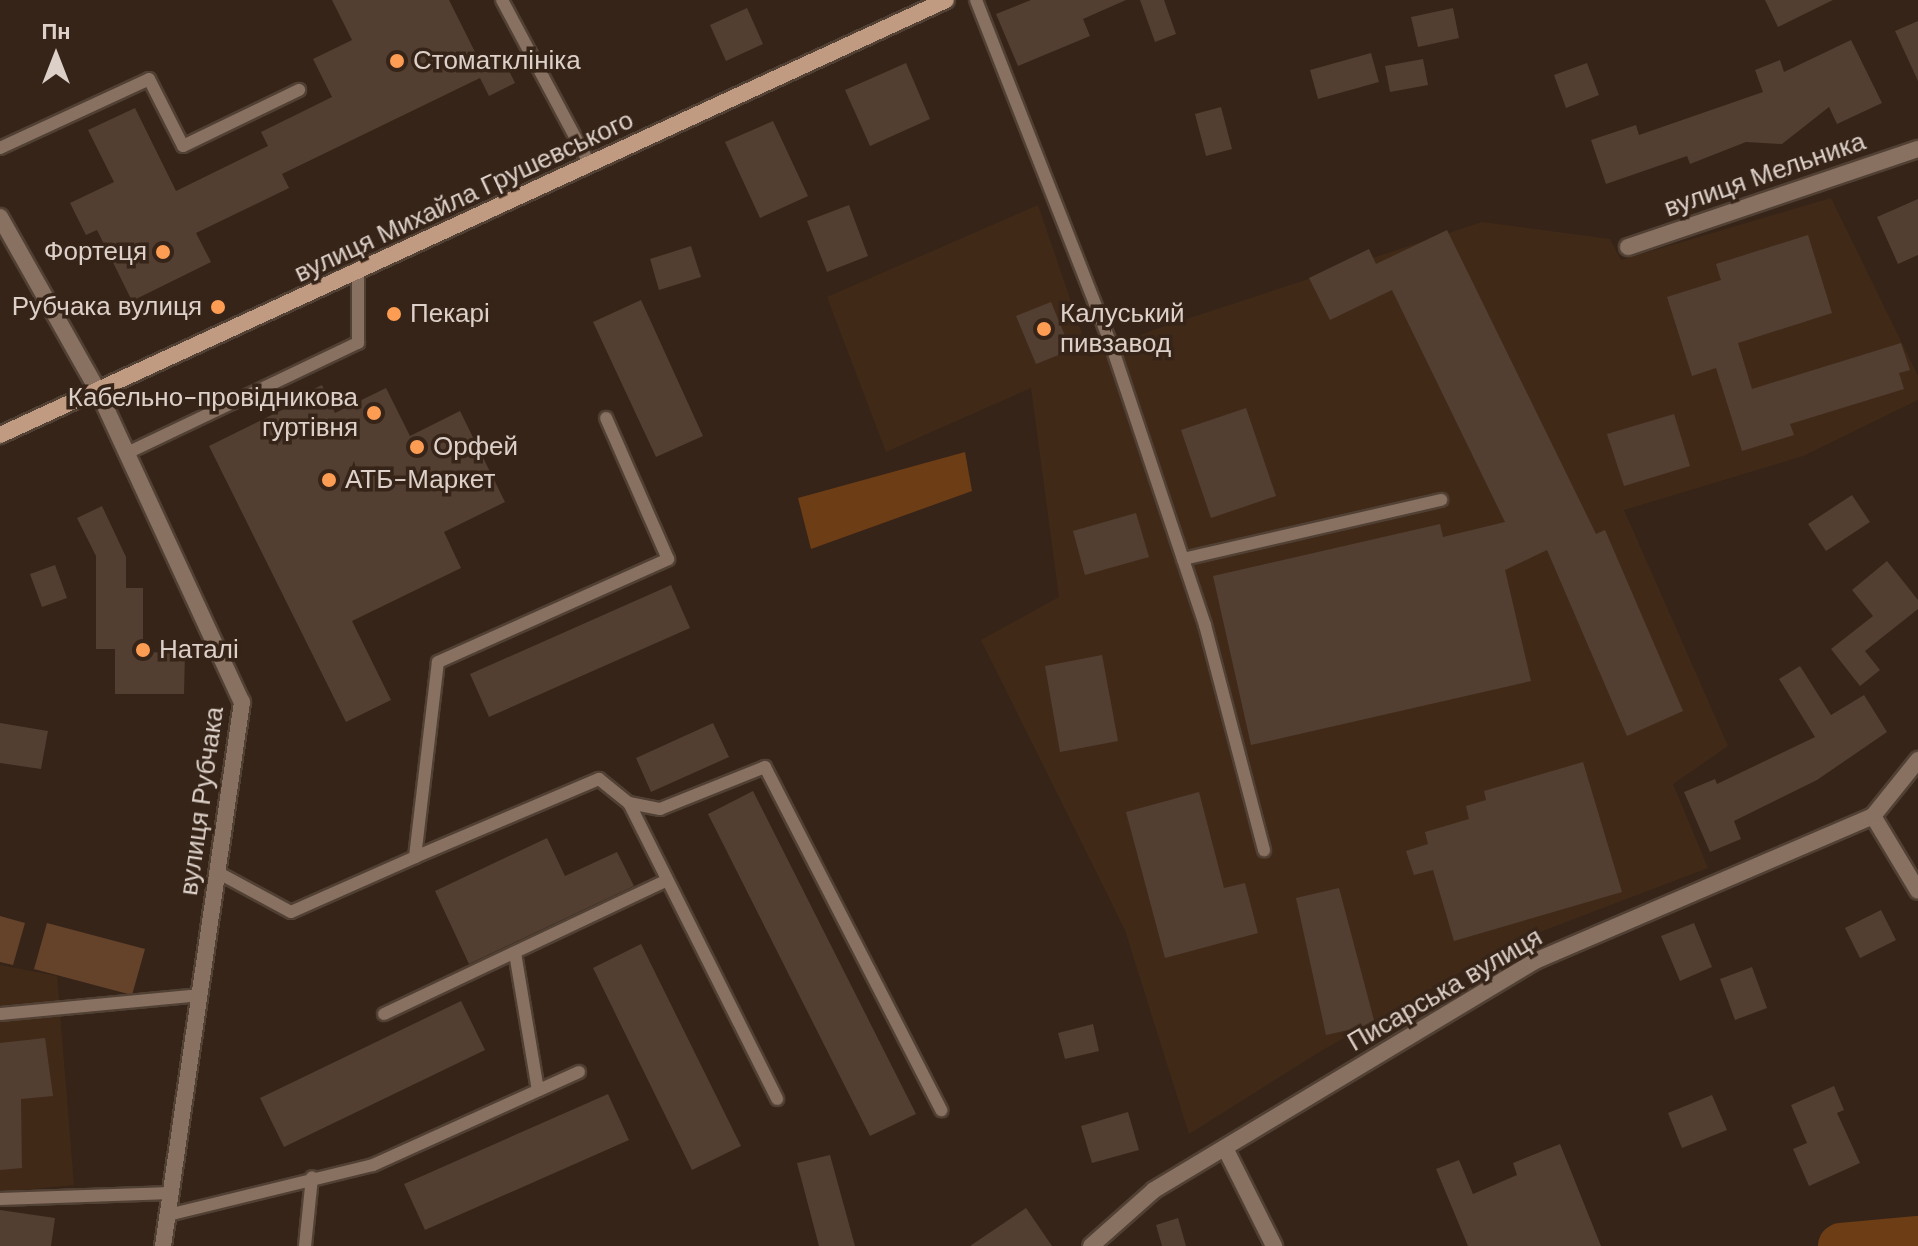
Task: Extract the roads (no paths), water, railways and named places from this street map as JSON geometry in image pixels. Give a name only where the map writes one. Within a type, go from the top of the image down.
[{"type":"main road","name":"вулиця Михайла Грушевського","points":[[0,435],[946,0]]},
{"type":"street","name":"вулиця Мельника","points":[[1628,247],[1918,149]]},
{"type":"street","name":"вулиця Рубчака","points":[[0,217],[98,391],[242,702],[163,1246]]},
{"type":"street","name":"Писарська вулиця","points":[[1091,1246],[1154,1190],[1535,961],[1873,816],[1918,760]]},
{"type":"street","points":[[1873,816],[1918,891]]},
{"type":"street","points":[[1225,1148],[1274,1246]]},
{"type":"lane","points":[[502,0],[590,165]]},
{"type":"lane","points":[[976,0],[1113,350],[1183,559],[1264,850]]},
{"type":"lane","points":[[0,148],[149,79],[183,146],[299,90]]},
{"type":"lane","points":[[127,453],[358,343],[358,273]]},
{"type":"lane","points":[[415,857],[438,662],[668,559],[606,418]]},
{"type":"lane","points":[[1183,559],[1441,500]]},
{"type":"lane","points":[[629,803],[660,809],[765,767],[941,1110]]},
{"type":"lane","points":[[217,872],[291,912],[599,779],[629,803],[777,1099]]},
{"type":"lane","points":[[384,1014],[667,880]]},
{"type":"lane","points":[[515,953],[538,1090]]},
{"type":"lane","points":[[0,1014],[200,995]]},
{"type":"lane","points":[[168,1215],[312,1177],[373,1165],[579,1072]]},
{"type":"lane","points":[[305,1246],[312,1177]]},
{"type":"lane","points":[[0,1199],[171,1193]]},
{"type":"waterway","points":[[1841,1246],[1918,1239]]},
{"type":"place","name":"Стоматклініка","points":[[397,61]]},
{"type":"place","name":"Фортеця","points":[[163,252]]},
{"type":"place","name":"Рубчака вулиця","points":[[218,307]]},
{"type":"place","name":"Пекарі","points":[[394,314]]},
{"type":"place","name":"Калуський пивзавод","points":[[1044,329]]},
{"type":"place","name":"Кабельно-провідникова гуртівня","points":[[374,413]]},
{"type":"place","name":"Орфей","points":[[417,447]]},
{"type":"place","name":"АТБ-Маркет","points":[[329,480]]},
{"type":"place","name":"Наталі","points":[[143,650]]}]
